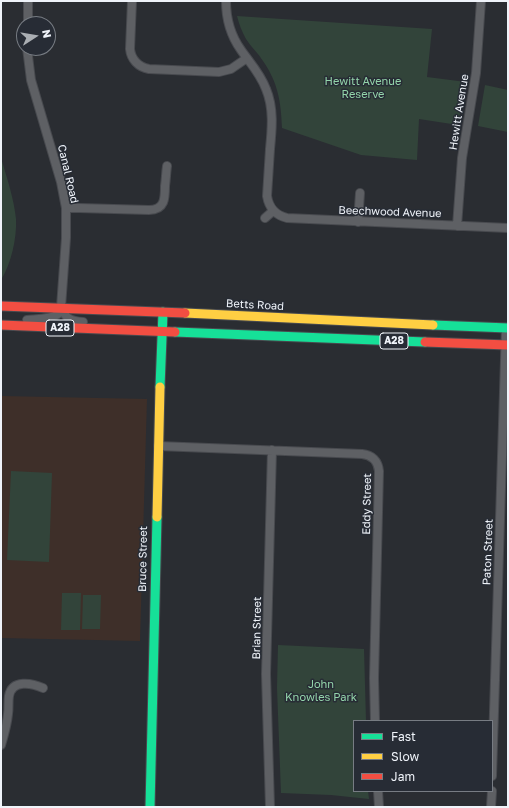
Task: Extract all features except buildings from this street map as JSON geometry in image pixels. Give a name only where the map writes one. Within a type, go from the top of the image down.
[{"type":"main road","name":"Betts Road","points":[[1,306],[61,307],[507,328]]},
{"type":"main road","name":"Bruce Street","points":[[150,807],[158,446],[163,312]]},
{"type":"main road","name":"A28","points":[[1,326],[507,345]]},
{"type":"street","points":[[28,1],[28,16]]},
{"type":"street","points":[[132,1],[130,49],[135,62],[141,66],[149,69],[223,72],[231,69],[247,58]]},
{"type":"street","points":[[226,1],[226,11],[231,32],[237,44],[261,76],[267,89],[271,105],[272,123],[267,196],[269,205],[273,211],[265,218]]},
{"type":"street","name":"Hewitt Avenue","points":[[457,226],[463,153],[476,73],[481,1]]},
{"type":"street","name":"Canal Road","points":[[28,56],[31,80],[61,182],[66,208],[66,238],[61,307]]},
{"type":"street","points":[[128,68],[135,62]]},
{"type":"street","points":[[66,208],[162,209],[165,198],[167,166]]},
{"type":"street","points":[[358,222],[360,193]]},
{"type":"street","name":"Beechwood Avenue","points":[[273,211],[279,216],[287,218],[508,228]]},
{"type":"street","points":[[14,326],[24,321],[54,316],[59,312],[61,307]]},
{"type":"street","points":[[61,307],[64,314],[69,319],[78,322],[94,322],[106,329]]},
{"type":"street","name":"Paton Street","points":[[493,747],[507,328]]},
{"type":"street","name":"Eddy Street","points":[[158,446],[367,454],[374,458],[378,465],[379,471],[374,678],[375,720]]},
{"type":"street","name":"Brian Street","points":[[270,807],[266,674],[272,450]]},
{"type":"street","points":[[1,745],[8,718],[8,700],[11,690],[16,685],[21,684],[31,684],[43,688]]},
{"type":"street","points":[[378,792],[379,807]]},
{"type":"street","points":[[491,807],[492,792]]},
{"type":"shaded area","points":[[1,396],[147,399],[140,641],[1,638]]},
{"type":"green space","name":"Hewitt Avenue Reserve","points":[[237,16],[432,29],[427,77],[466,82],[458,125],[419,119],[417,160],[361,155],[282,128],[280,101],[272,77],[263,61],[246,39]]},
{"type":"green space","points":[[485,85],[508,90],[508,132],[478,126]]},
{"type":"green space","points":[[1,158],[14,204],[16,226],[10,259],[5,274],[1,280]]},
{"type":"green space","points":[[11,471],[52,473],[49,562],[7,560]]},
{"type":"green space","points":[[62,593],[81,593],[80,630],[61,630]]},
{"type":"green space","points":[[83,595],[101,595],[100,629],[82,629]]},
{"type":"green space","name":"John Knowles Park","points":[[278,645],[364,649],[366,720],[353,720],[353,792],[368,792],[369,799],[331,795],[281,793],[277,688]]},
{"type":"traffic: fast","points":[[160,387],[163,312]]},
{"type":"traffic: fast","points":[[433,325],[508,328]]},
{"type":"traffic: fast","points":[[175,332],[425,342]]},
{"type":"traffic: fast","points":[[150,807],[157,517]]},
{"type":"traffic: slow","points":[[185,313],[433,325]]},
{"type":"traffic: slow","points":[[157,517],[160,387]]},
{"type":"traffic: jam","points":[[1,306],[185,313]]},
{"type":"traffic: jam","points":[[1,325],[175,332]]},
{"type":"traffic: jam","points":[[425,342],[508,345]]}]
